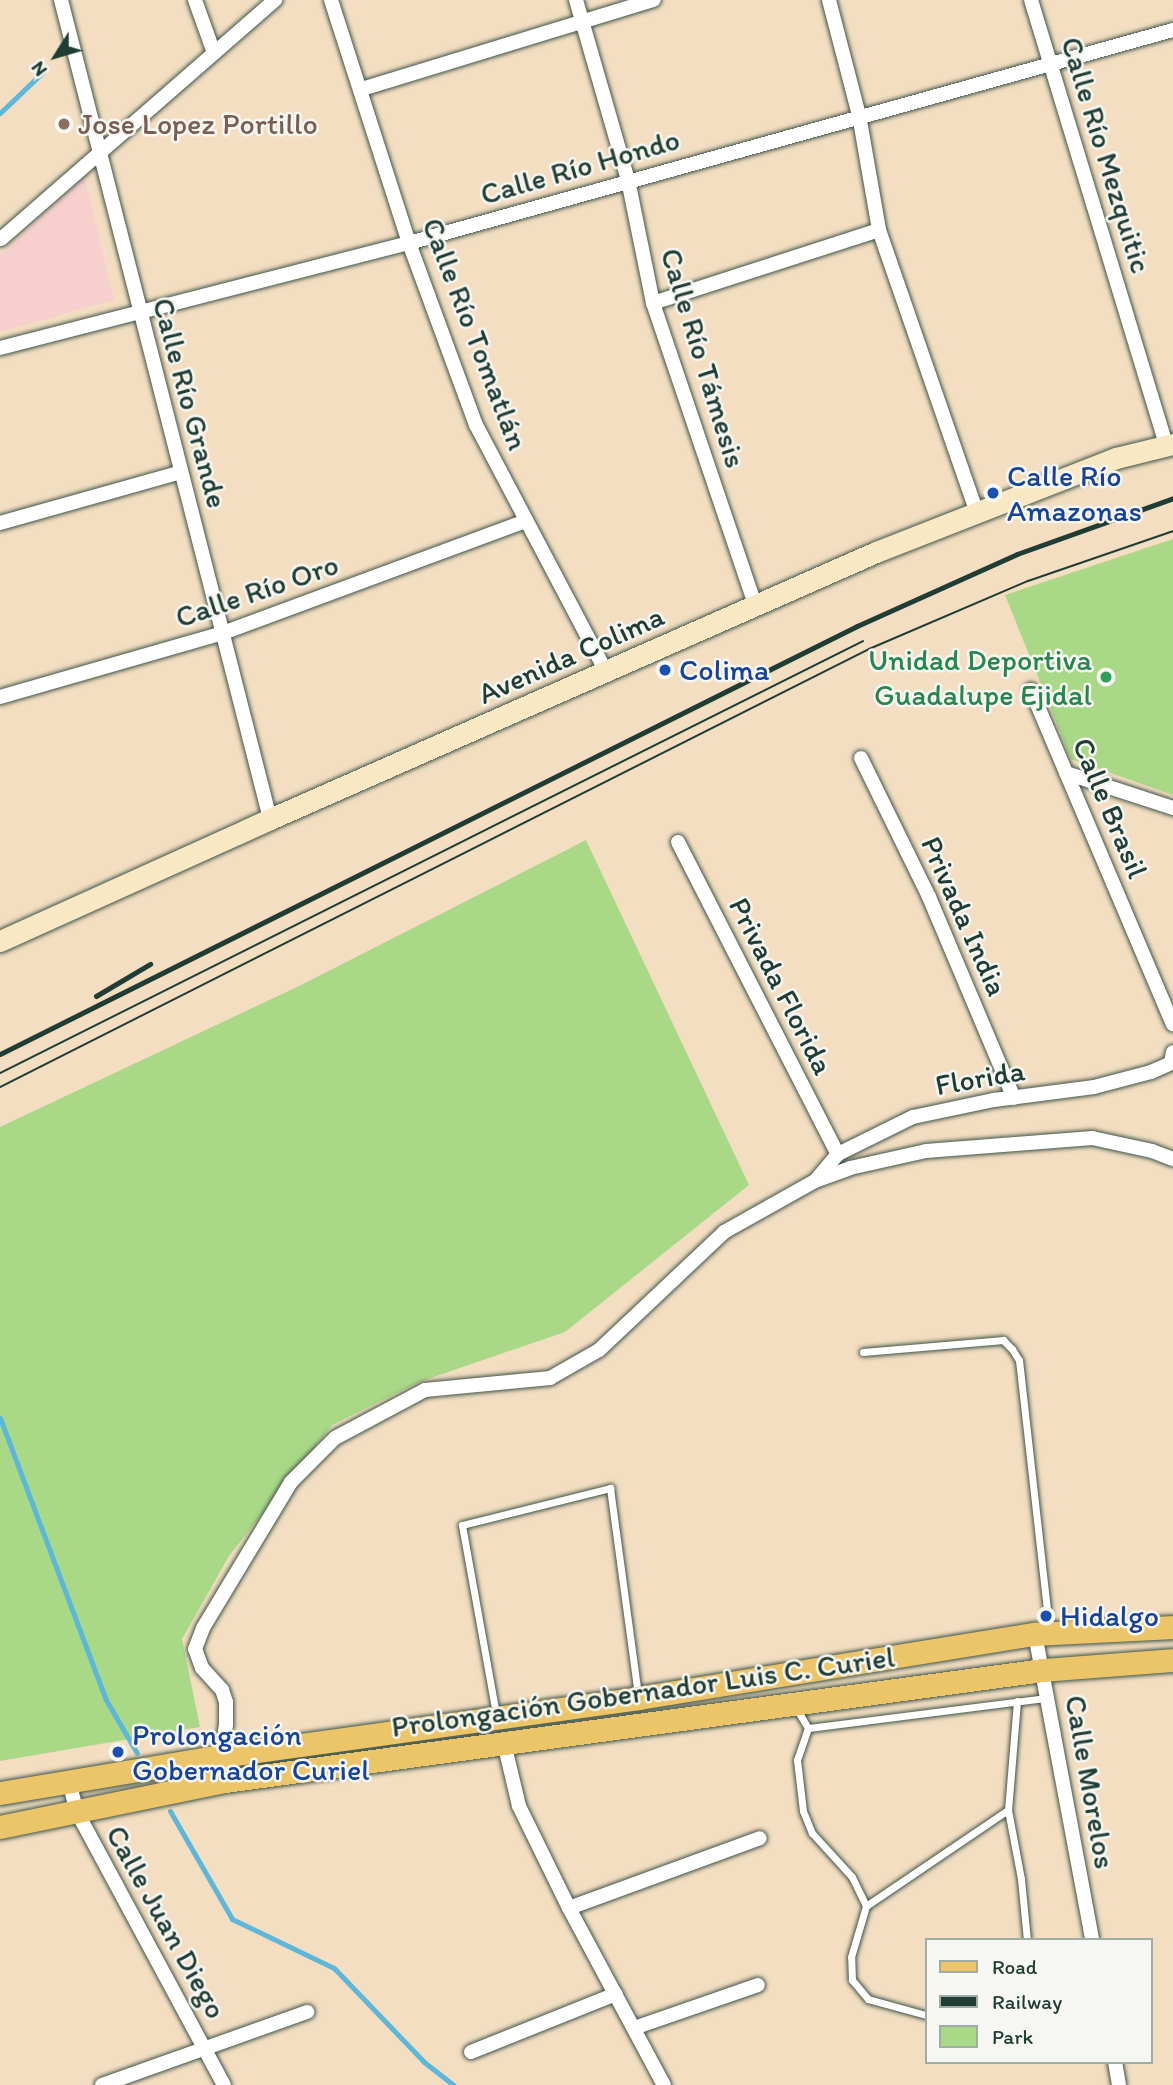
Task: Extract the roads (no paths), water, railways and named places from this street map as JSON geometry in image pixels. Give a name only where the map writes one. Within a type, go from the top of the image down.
[{"type":"main road","name":"Prolongación Gobernador Luis C. Curiel","points":[[0,1793],[221,1756],[638,1698],[1042,1634],[1173,1627]]},
{"type":"main road","name":"Prolongación Gobernador Luis C. Curiel","points":[[0,1827],[225,1781],[792,1702],[1043,1670],[1173,1660]]},
{"type":"street","name":"Calle Río Grande","points":[[61,0],[270,819]]},
{"type":"street","points":[[195,0],[214,53]]},
{"type":"street","points":[[1,239],[99,150],[275,0]]},
{"type":"street","name":"Calle Río Tomatlán","points":[[331,0],[362,89],[409,243],[476,425],[606,672]]},
{"type":"street","name":"Calle Río Támesis","points":[[576,0],[628,180],[653,303],[755,607]]},
{"type":"street","points":[[362,89],[654,0]]},
{"type":"street","points":[[829,0],[859,115],[879,230],[977,513]]},
{"type":"street","name":"Calle Río Mezquitic","points":[[1031,0],[1170,444]]},
{"type":"street","name":"Calle Río Hondo","points":[[0,348],[409,243],[859,115],[1173,30]]},
{"type":"street","points":[[653,303],[879,230]]},
{"type":"street","name":"Avenida Colima","points":[[0,941],[876,552],[1116,458],[1170,444]]},
{"type":"street","points":[[0,523],[181,472]]},
{"type":"street","name":"Calle Río Oro","points":[[0,697],[223,633],[526,521]]},
{"type":"street","name":"Calle Brasil","points":[[1031,690],[1173,1024]]},
{"type":"street","name":"Privada India","points":[[861,758],[929,897],[1014,1098]]},
{"type":"street","points":[[1066,773],[1173,808]]},
{"type":"street","name":"Privada Florida","points":[[678,842],[838,1154]]},
{"type":"street","name":"Florida","points":[[815,1181],[838,1154],[913,1116],[1094,1087],[1151,1072],[1172,1058]]},
{"type":"street","points":[[225,1781],[221,1756],[226,1702],[222,1690],[202,1668],[195,1649],[203,1628],[291,1482],[335,1438],[425,1390],[550,1378],[599,1350],[724,1231],[815,1181],[850,1168],[926,1151],[1092,1138],[1152,1151],[1173,1159]]},
{"type":"street","name":"Calle Morelos","points":[[1042,1634],[1043,1670],[1092,1938]]},
{"type":"street","points":[[504,1744],[519,1806],[569,1908],[664,2085]]},
{"type":"street","name":"Calle Juan Diego","points":[[69,1781],[77,1812],[224,2085]]},
{"type":"street","points":[[569,1908],[760,1838]]},
{"type":"street","points":[[634,2028],[758,1985]]},
{"type":"street","points":[[471,2052],[616,1994]]},
{"type":"street","points":[[102,2085],[307,2011]]},
{"type":"street","points":[[1115,2064],[1119,2085]]},
{"type":"lane","points":[[863,1352],[1003,1340],[1019,1360],[1042,1634]]},
{"type":"lane","points":[[496,1718],[463,1525],[610,1488],[638,1698]]},
{"type":"lane","points":[[808,1728],[1048,1698]]},
{"type":"lane","points":[[1017,1701],[1008,1810],[1021,1879],[1027,1938]]},
{"type":"lane","points":[[792,1702],[808,1728]]},
{"type":"lane","points":[[808,1728],[797,1760],[803,1811],[812,1833],[852,1877],[866,1906]]},
{"type":"lane","points":[[925,2015],[867,1999],[852,1980],[851,1957],[866,1906],[1008,1810]]},
{"type":"waterway","points":[[0,113],[44,71]]},
{"type":"waterway","points":[[0,1418],[106,1700],[137,1753]]},
{"type":"waterway","points":[[170,1811],[232,1919],[334,1968],[424,2062],[453,2085]]},
{"type":"tram line","points":[[0,1087],[869,649],[1028,581],[1173,531]]},
{"type":"tram line","points":[[0,1073],[863,641]]},
{"type":"railway","points":[[0,1054],[857,626],[1017,554],[1173,498]]},
{"type":"railway","points":[[96,996],[150,964]]},
{"type":"place","name":"Jose Lopez Portillo","points":[[64,124]]},
{"type":"place","name":"Calle Río Amazonas","points":[[993,493]]},
{"type":"place","name":"Colima","points":[[665,670]]},
{"type":"place","name":"Unidad Deportiva Guadalupe Ejidal","points":[[1106,677]]},
{"type":"place","name":"Hidalgo","points":[[1046,1616]]},
{"type":"place","name":"Prolongación Gobernador Curiel","points":[[118,1752]]}]
